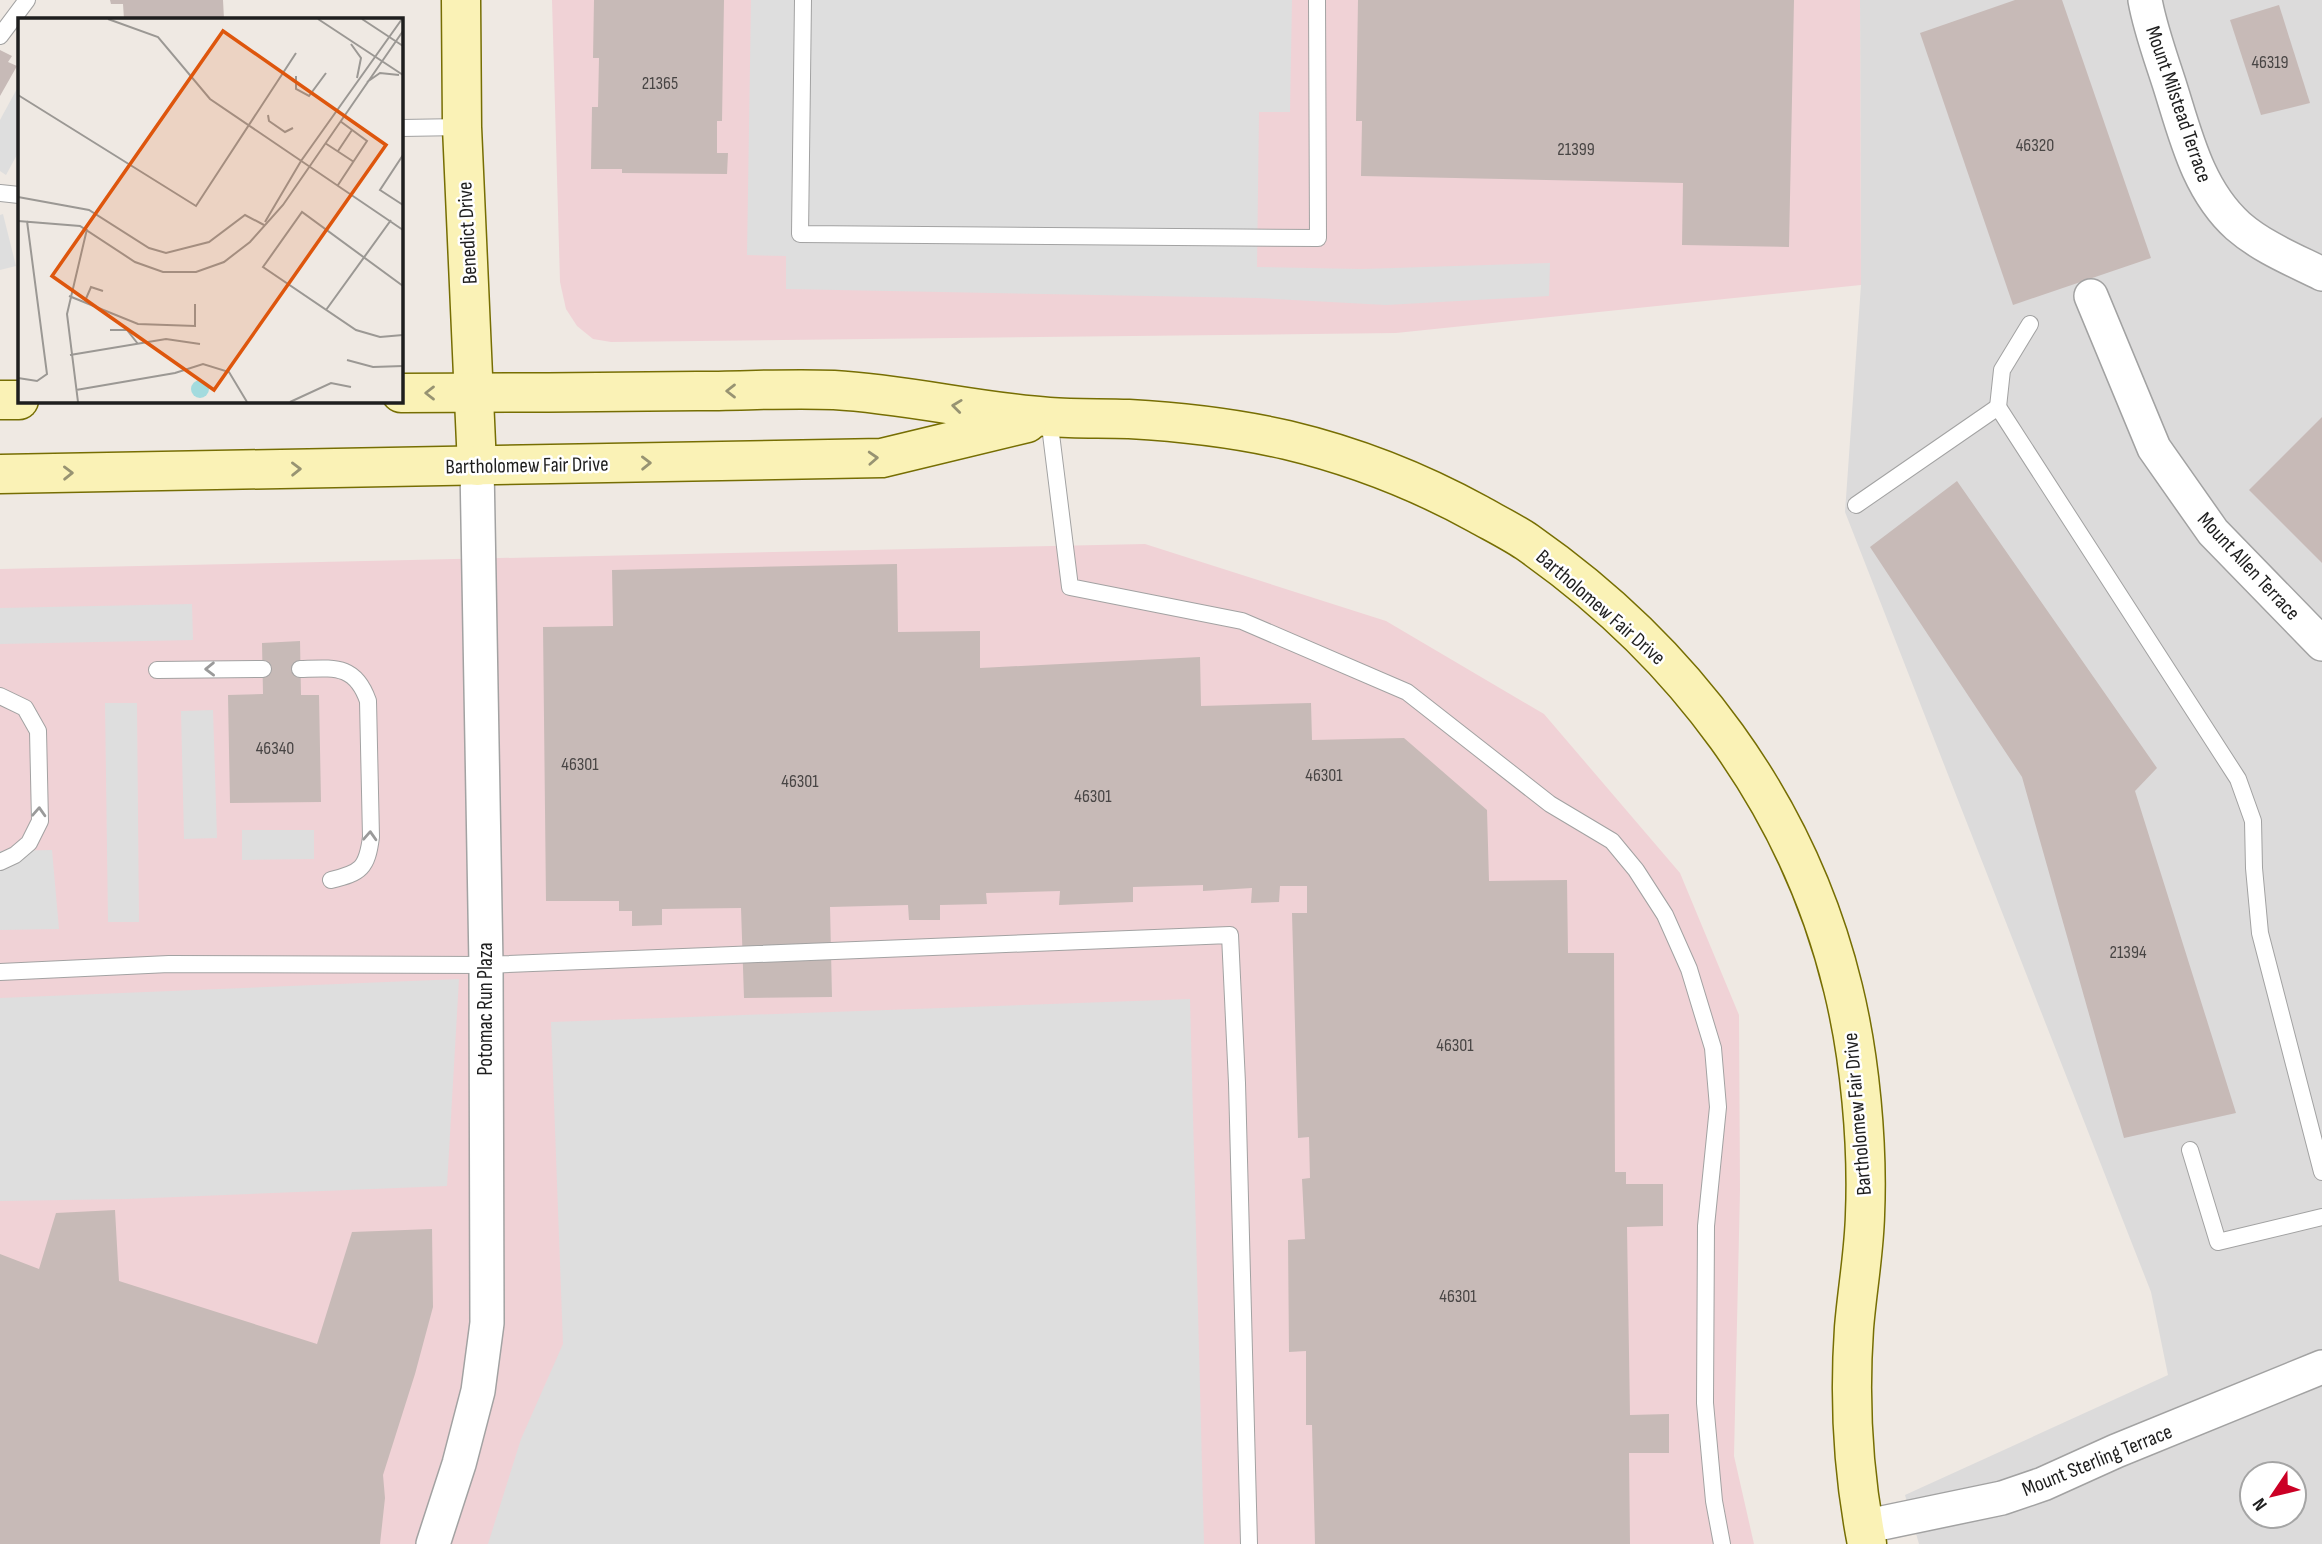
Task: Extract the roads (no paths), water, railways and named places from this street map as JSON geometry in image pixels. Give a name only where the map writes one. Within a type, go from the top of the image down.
[{"type":"street","name":"Benedict Drive","points":[[461,0],[462,127],[477,466]]},
{"type":"street","name":"Mount Milstead Terrace","points":[[2146,0],[2152,32],[2194,160],[2207,187],[2237,225],[2257,241],[2322,274]]},
{"type":"street","name":"Mount Allen Terrace","points":[[2091,296],[2154,448],[2213,532],[2322,644]]},
{"type":"street","name":"Bartholomew Fair Drive","points":[[402,393],[835,390],[1049,417],[1129,419],[1221,427],[1287,440],[1348,457],[1403,478],[1462,506],[1533,547],[1582,584],[1647,641],[1705,706],[1751,770],[1798,857],[1827,930],[1845,995],[1858,1075],[1866,1166],[1865,1220],[1854,1329],[1852,1395],[1855,1472],[1865,1535]]},
{"type":"street","points":[[0,400],[18,400]]},
{"type":"street","name":"Bartholomew Fair Drive","points":[[0,474],[882,458],[1049,417]]},
{"type":"street","name":"Potomac Run Plaza","points":[[433,1544],[460,1464],[478,1391],[487,1323],[484,1064],[486,965],[477,466]]},
{"type":"street","name":"Mount Sterling Terrace","points":[[1865,1535],[2022,1491],[2322,1367]]},
{"type":"lane","points":[[0,36],[27,0]]},
{"type":"lane","points":[[803,0],[800,234],[1318,238],[1317,0]]},
{"type":"lane","points":[[402,128],[462,127]]},
{"type":"lane","points":[[0,194],[18,195]]},
{"type":"lane","points":[[2030,324],[2002,370],[1998,407],[2238,779],[2253,821],[2260,933],[2322,1172]]},
{"type":"lane","points":[[1856,505],[1998,407]]},
{"type":"lane","points":[[1049,417],[1070,587],[1242,621],[1407,692],[1550,804],[1612,841],[1636,870],[1665,915],[1689,969],[1713,1048],[1718,1107],[1706,1226],[1705,1403],[1714,1501],[1722,1544]]},
{"type":"lane","points":[[300,668],[347,671],[356,677],[368,701],[369,850],[365,865],[355,873],[331,880]]},
{"type":"lane","points":[[157,670],[263,669]]},
{"type":"lane","points":[[0,696],[25,708],[38,731],[40,821],[30,843],[15,855],[0,862]]},
{"type":"lane","points":[[0,972],[169,964],[486,965],[1230,935],[1237,1083],[1249,1544]]},
{"type":"lane","points":[[2190,1150],[2218,1242],[2322,1217]]}]
